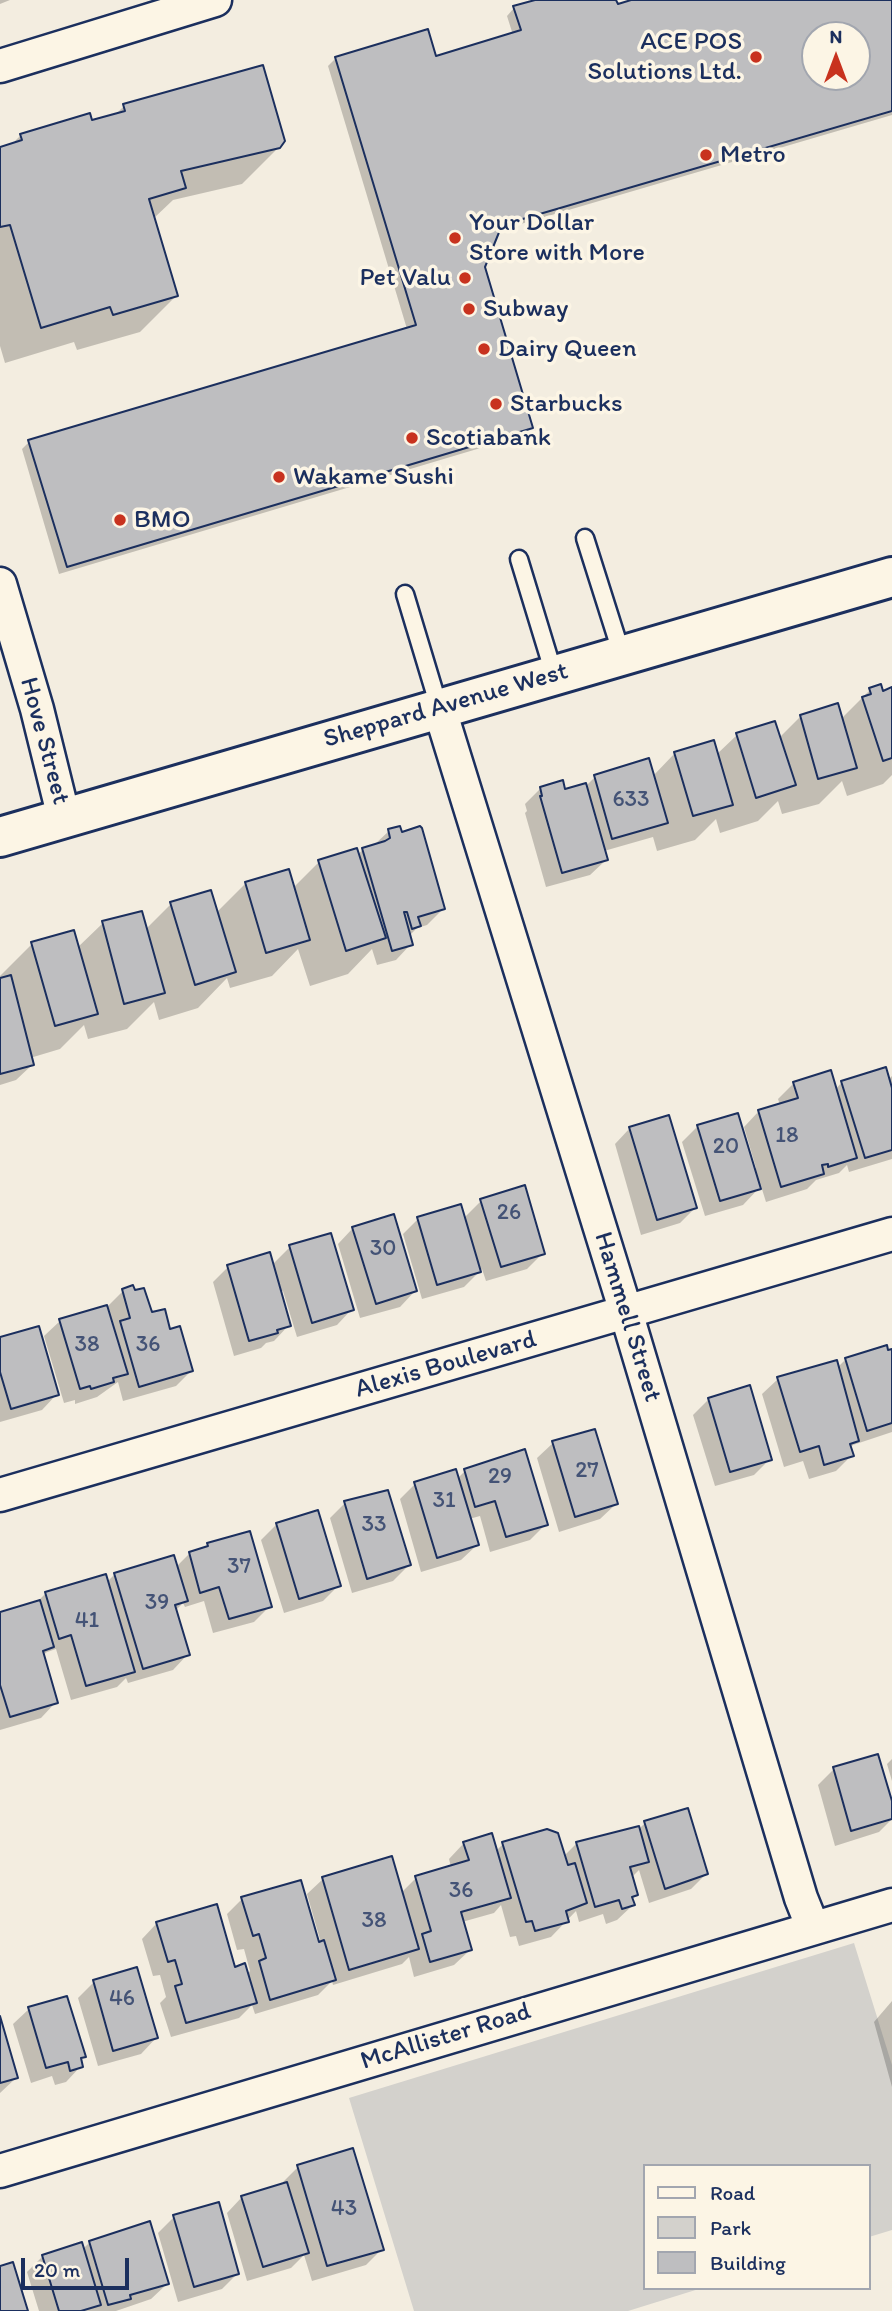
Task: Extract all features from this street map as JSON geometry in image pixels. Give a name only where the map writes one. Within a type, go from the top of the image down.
[{"type":"main road","name":"Sheppard Avenue West","points":[[0,837],[892,577]]},
{"type":"street","points":[[0,66],[215,0]]},
{"type":"street","name":"Hove Street","points":[[0,584],[37,709],[64,818]]},
{"type":"street","name":"Hammell Street","points":[[439,707],[813,1928]]},
{"type":"street","name":"Alexis Boulevard","points":[[0,1495],[892,1234]]},
{"type":"street","name":"McAllister Road","points":[[0,2171],[892,1905]]},
{"type":"lane","points":[[585,538],[622,655]]},
{"type":"lane","points":[[519,559],[554,674]]},
{"type":"lane","points":[[405,594],[439,707]]},
{"type":"green space","points":[[854,1943],[892,2065],[892,2230],[871,2236],[871,2164],[644,2164],[644,2290],[696,2290],[628,2311],[414,2311],[349,2098]]},
{"type":"building","points":[[535,0],[616,0],[618,4],[631,0],[892,0],[892,111],[502,225],[485,267],[533,428],[67,567],[28,440],[416,325],[335,57],[428,29],[436,56],[521,30],[513,6]]},
{"type":"building","points":[[263,65],[285,141],[280,148],[181,171],[186,188],[149,199],[178,296],[113,315],[110,307],[41,328],[10,225],[0,227],[0,147],[22,140],[20,134],[90,113],[92,120],[125,111],[123,104]]},
{"type":"building","points":[[881,684],[883,691],[892,687],[892,758],[883,761],[862,697],[871,694],[869,688]]},
{"type":"building","points":[[838,703],[857,768],[818,779],[800,715]]},
{"type":"building","points":[[775,721],[796,785],[756,798],[736,733]]},
{"type":"building","points":[[714,740],[733,805],[693,816],[674,752]]},
{"type":"building","points":[[649,758],[668,823],[612,839],[594,775]]},
{"type":"building","points":[[563,780],[565,789],[586,783],[608,860],[562,873],[540,796],[540,787]]},
{"type":"building","points":[[400,826],[402,832],[420,826],[422,828],[445,909],[418,917],[421,926],[412,929],[407,912],[404,912],[413,945],[392,951],[362,848],[385,841],[390,838],[388,829]]},
{"type":"building","points":[[357,848],[386,938],[346,951],[318,860]]},
{"type":"building","points":[[289,869],[310,940],[266,953],[245,882]]},
{"type":"building","points":[[211,890],[236,972],[195,985],[170,902]]},
{"type":"building","points":[[142,911],[165,993],[124,1004],[102,921]]},
{"type":"building","points":[[74,930],[98,1014],[55,1026],[31,942]]},
{"type":"building","points":[[11,975],[34,1065],[0,1074],[0,978]]},
{"type":"building","points":[[886,1067],[892,1088],[892,1150],[865,1158],[841,1081]]},
{"type":"building","points":[[831,1070],[857,1158],[828,1167],[828,1164],[822,1165],[824,1174],[781,1187],[758,1110],[798,1098],[793,1082]]},
{"type":"building","points":[[738,1113],[761,1189],[720,1201],[697,1125]]},
{"type":"building","points":[[669,1115],[697,1208],[657,1220],[629,1127]]},
{"type":"building","points":[[525,1185],[545,1254],[501,1267],[480,1199]]},
{"type":"building","points":[[461,1204],[481,1272],[437,1285],[417,1217]]},
{"type":"building","points":[[394,1214],[417,1291],[376,1304],[352,1227]]},
{"type":"building","points":[[331,1233],[354,1310],[312,1323],[289,1245]]},
{"type":"building","points":[[270,1252],[291,1326],[277,1330],[278,1333],[249,1341],[227,1265]]},
{"type":"building","points":[[133,1285],[135,1290],[144,1288],[152,1312],[165,1309],[170,1329],[180,1326],[193,1371],[139,1387],[120,1321],[130,1318],[122,1289]]},
{"type":"building","points":[[107,1305],[128,1374],[113,1378],[114,1382],[91,1389],[90,1386],[80,1389],[59,1319]]},
{"type":"building","points":[[39,1326],[59,1395],[11,1409],[0,1372],[0,1337]]},
{"type":"building","points":[[887,1345],[888,1350],[892,1349],[892,1423],[867,1431],[845,1358]]},
{"type":"building","points":[[837,1360],[859,1441],[850,1444],[854,1456],[824,1465],[819,1446],[800,1452],[777,1377]]},
{"type":"building","points":[[750,1385],[772,1460],[730,1472],[708,1398]]},
{"type":"building","points":[[595,1429],[618,1504],[575,1517],[552,1441]]},
{"type":"building","points":[[525,1449],[548,1525],[506,1537],[495,1501],[475,1507],[464,1469]]},
{"type":"building","points":[[456,1469],[479,1545],[437,1558],[414,1482]]},
{"type":"building","points":[[388,1490],[411,1565],[367,1579],[344,1501]]},
{"type":"building","points":[[318,1510],[341,1586],[299,1599],[276,1523]]},
{"type":"building","points":[[250,1531],[272,1607],[229,1619],[219,1587],[200,1593],[189,1552],[208,1546],[207,1543]]},
{"type":"building","points":[[174,1555],[188,1601],[175,1605],[190,1655],[143,1669],[114,1573]]},
{"type":"building","points":[[106,1574],[135,1672],[86,1686],[71,1635],[59,1639],[45,1592]]},
{"type":"building","points":[[40,1600],[54,1647],[43,1651],[58,1703],[10,1717],[0,1685],[0,1612]]},
{"type":"building","points":[[878,1754],[892,1801],[892,1819],[851,1831],[833,1767]]},
{"type":"building","points":[[688,1808],[708,1874],[665,1889],[644,1821]]},
{"type":"building","points":[[639,1826],[649,1862],[630,1867],[638,1895],[632,1897],[635,1905],[622,1909],[619,1900],[595,1907],[576,1842]]},
{"type":"building","points":[[547,1829],[558,1833],[568,1865],[575,1863],[587,1903],[566,1911],[569,1922],[535,1931],[532,1921],[526,1922],[502,1842]]},
{"type":"building","points":[[492,1833],[511,1898],[461,1912],[472,1950],[430,1962],[422,1934],[431,1931],[415,1876],[469,1860],[463,1842]]},
{"type":"building","points":[[392,1856],[419,1949],[349,1970],[322,1877]]},
{"type":"building","points":[[301,1880],[319,1942],[324,1940],[336,1980],[270,2000],[259,1961],[266,1958],[259,1934],[253,1936],[241,1897]]},
{"type":"building","points":[[217,1904],[235,1967],[245,1963],[257,2003],[186,2023],[175,1986],[182,1984],[175,1960],[168,1962],[156,1922]]},
{"type":"building","points":[[137,1967],[158,2038],[113,2051],[93,1980]]},
{"type":"building","points":[[67,1996],[86,2057],[81,2058],[83,2067],[70,2071],[68,2062],[46,2068],[28,2007]]},
{"type":"building","points":[[0,2016],[18,2078],[0,2083]]},
{"type":"building","points":[[353,2148],[384,2250],[327,2266],[297,2165]]},
{"type":"building","points":[[287,2182],[309,2253],[263,2267],[241,2196]]},
{"type":"building","points":[[219,2202],[239,2274],[194,2287],[173,2215]]},
{"type":"building","points":[[150,2221],[169,2284],[130,2295],[131,2299],[108,2305],[89,2241]]},
{"type":"building","points":[[82,2242],[101,2305],[81,2311],[59,2311],[42,2255]]},
{"type":"building","points":[[13,2262],[28,2311],[0,2311],[0,2266]]},
{"type":"place","name":"ACE POS Solutions Ltd.","points":[[756,57]]},
{"type":"place","name":"Metro","points":[[706,155]]},
{"type":"place","name":"Your Dollar Store with More","points":[[455,238]]},
{"type":"place","name":"Pet Valu","points":[[465,278]]},
{"type":"place","name":"Subway","points":[[469,309]]},
{"type":"place","name":"Dairy Queen","points":[[484,349]]},
{"type":"place","name":"Starbucks","points":[[496,404]]},
{"type":"place","name":"Scotiabank","points":[[412,438]]},
{"type":"place","name":"Wakame Sushi","points":[[279,477]]},
{"type":"place","name":"BMO","points":[[120,520]]}]
